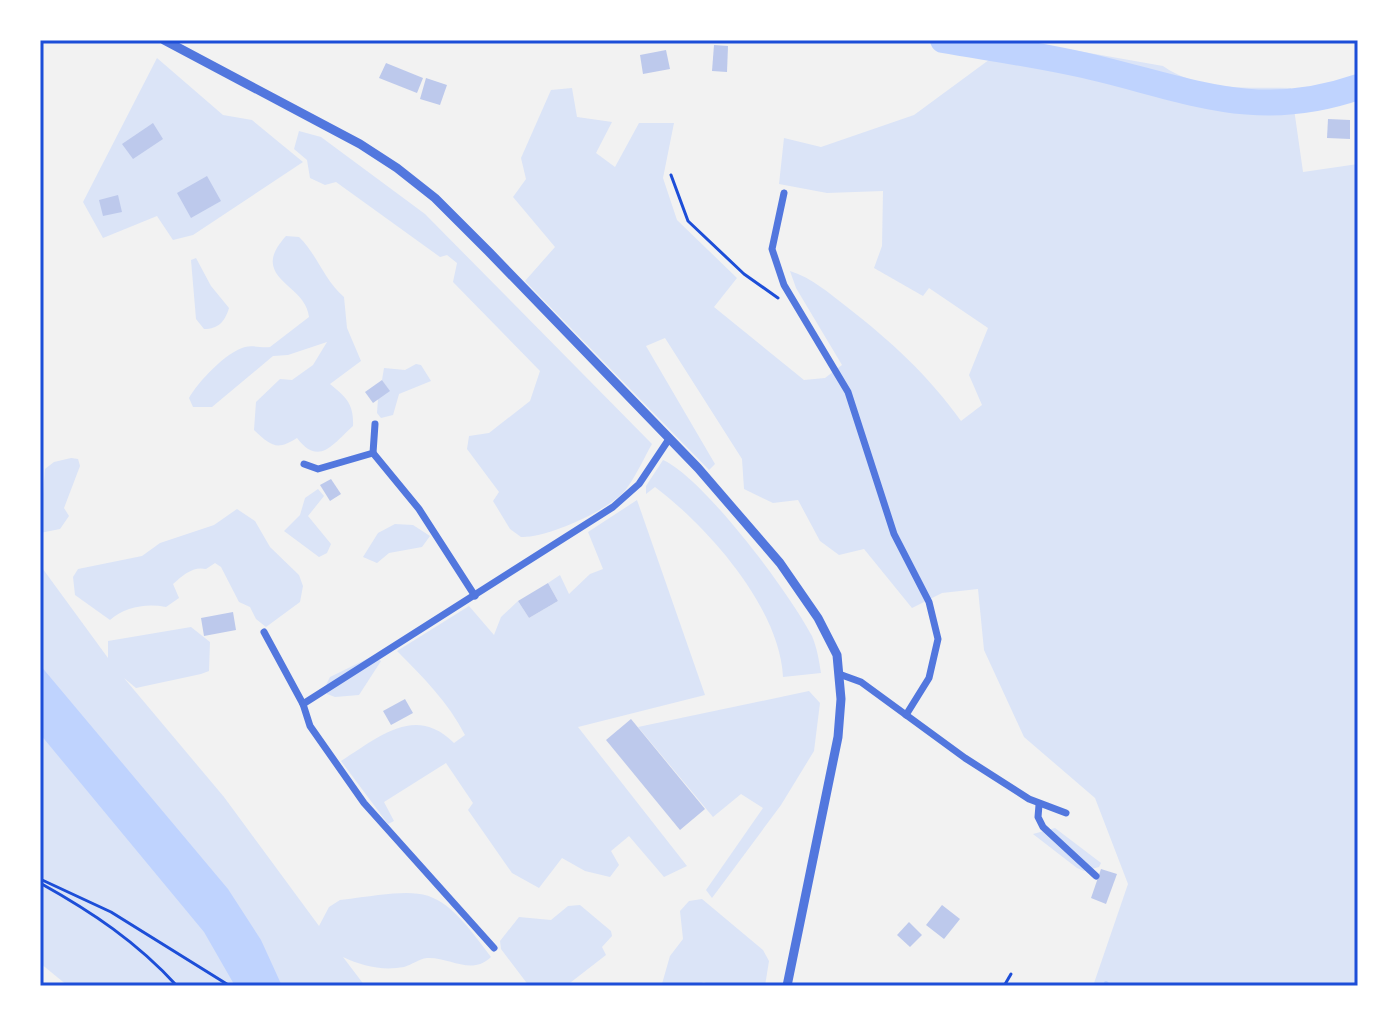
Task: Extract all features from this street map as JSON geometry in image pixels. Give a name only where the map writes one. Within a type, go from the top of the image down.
[{"type":"street","points":[[164,40],[360,144],[435,198],[669,439],[780,563],[818,618],[837,655],[841,699],[838,737],[787,986]]},
{"type":"street","points":[[784,193],[772,249],[784,285],[848,392],[894,534],[929,602],[938,639],[929,678],[906,715]]},
{"type":"street","points":[[375,424],[373,453],[419,509],[475,596]]},
{"type":"street","points":[[303,704],[620,502],[639,484],[669,439]]},
{"type":"street","points":[[304,464],[318,469],[373,453]]},
{"type":"street","points":[[264,632],[319,740],[374,815],[494,948]]},
{"type":"street","points":[[839,674],[861,682],[1039,805],[1049,805],[1066,813]]},
{"type":"street","points":[[1039,805],[1038,817],[1043,827],[1096,876]]},
{"type":"path","points":[[671,175],[688,221],[744,274],[801,313]]},
{"type":"path","points":[[40,881],[119,931],[148,954],[177,986]]},
{"type":"path","points":[[40,881],[111,912],[202,965],[230,986]]},
{"type":"path","points":[[1004,986],[1011,974]]},
{"type":"shaded area","points":[[1016,40],[1163,66],[1208,84],[1291,88],[1303,172],[1358,164],[1358,986],[1093,986],[1128,884],[1095,798],[1024,737],[984,650],[978,589],[942,593],[912,608],[864,549],[839,555],[820,541],[798,500],[773,503],[744,489],[742,459],[665,338],[646,346],[715,464],[709,470],[525,281],[555,247],[513,197],[526,179],[521,158],[551,90],[572,88],[577,117],[612,122],[596,153],[615,167],[639,123],[674,123],[663,178],[677,220],[737,278],[714,307],[804,380],[825,378],[842,365],[796,288],[790,271],[798,274],[827,291],[894,346],[935,388],[961,421],[982,405],[969,375],[988,328],[929,288],[923,296],[874,268],[882,246],[883,191],[827,193],[779,184],[784,138],[821,147],[914,115]]},
{"type":"shaded area","points":[[157,58],[223,115],[252,120],[303,162],[193,235],[173,240],[157,216],[103,238],[83,202]]},
{"type":"shaded area","points":[[299,131],[321,137],[425,214],[652,444],[631,483],[619,496],[578,521],[546,533],[521,537],[510,529],[493,501],[499,492],[467,449],[469,436],[489,433],[530,401],[540,371],[453,282],[457,263],[447,255],[440,257],[336,182],[325,185],[310,178],[307,160],[294,149]]},
{"type":"shaded area","points":[[286,236],[299,237],[344,297],[347,328],[361,361],[330,384],[348,402],[353,426],[326,450],[319,452],[305,447],[297,438],[279,445],[265,440],[254,430],[256,402],[280,379],[292,380],[313,365],[327,342],[288,355],[273,356],[212,407],[193,407],[189,398],[221,361],[245,347],[270,347],[309,317],[299,296],[275,272],[273,262],[276,250]]},
{"type":"shaded area","points":[[196,258],[211,286],[229,308],[226,317],[214,328],[204,329],[196,319],[191,260]]},
{"type":"shaded area","points":[[416,364],[421,365],[431,381],[399,394],[393,415],[381,418],[377,413],[378,399],[389,390],[382,380],[384,368],[405,370]]},
{"type":"shaded area","points":[[78,459],[80,466],[64,508],[69,516],[60,529],[40,533],[45,469],[54,462]]},
{"type":"shaded area","points":[[663,460],[701,489],[766,567],[812,636],[821,673],[783,677],[779,651],[769,624],[738,571],[676,504],[655,487],[646,494],[646,486]]},
{"type":"shaded area","points":[[318,489],[324,496],[308,516],[331,544],[327,553],[319,557],[284,531],[300,515],[305,498]]},
{"type":"shaded area","points":[[637,500],[705,695],[578,727],[687,866],[664,877],[629,836],[611,851],[619,865],[610,877],[585,871],[562,858],[539,888],[512,873],[468,810],[473,803],[446,763],[384,802],[394,821],[388,824],[341,761],[383,734],[411,725],[440,732],[454,743],[465,735],[443,701],[397,651],[469,606],[494,635],[501,617],[518,601],[529,618],[558,601],[548,583],[560,575],[569,594],[590,574],[603,569],[588,532]]},
{"type":"shaded area","points":[[237,509],[255,521],[270,547],[299,575],[303,586],[300,602],[266,627],[256,619],[250,607],[239,602],[221,567],[215,563],[206,569],[188,572],[173,584],[179,598],[166,607],[136,607],[110,620],[75,595],[73,577],[78,569],[142,556],[160,543],[214,525]]},
{"type":"shaded area","points":[[395,524],[413,525],[430,536],[422,547],[389,553],[377,563],[363,557],[378,533]]},
{"type":"shaded area","points":[[40,565],[108,658],[108,641],[191,627],[210,642],[209,671],[136,688],[124,678],[224,797],[319,926],[329,907],[340,900],[412,893],[428,896],[456,914],[491,957],[476,965],[427,958],[404,967],[380,968],[343,957],[365,986],[68,986],[40,963]]},
{"type":"shaded area","points":[[373,656],[381,661],[359,695],[335,697],[327,694],[325,687],[330,677]]},
{"type":"shaded area","points":[[809,691],[820,703],[814,751],[781,805],[712,898],[706,890],[763,808],[741,794],[713,817],[638,727]]},
{"type":"shaded area","points":[[1055,828],[1101,863],[1099,867],[1084,871],[1077,868],[1033,834]]},
{"type":"shaded area","points":[[702,899],[763,950],[769,961],[765,986],[712,986],[704,982],[693,986],[662,984],[670,956],[683,939],[680,911],[689,901]]},
{"type":"shaded area","points":[[580,905],[611,931],[612,936],[602,947],[606,955],[566,986],[529,986],[501,949],[500,941],[519,917],[551,920],[568,906]]},
{"type":"water","points":[[40,665],[228,889],[261,940],[282,986],[235,986],[204,932],[40,734]]},
{"type":"building","points":[[714,45],[728,46],[727,72],[712,71]]},
{"type":"building","points":[[666,50],[670,69],[643,74],[640,55]]},
{"type":"building","points":[[386,63],[423,78],[417,93],[379,78]]},
{"type":"building","points":[[426,78],[447,85],[440,105],[420,99]]},
{"type":"building","points":[[1328,119],[1350,120],[1350,139],[1327,138]]},
{"type":"building","points":[[153,123],[163,139],[133,159],[122,144]]},
{"type":"building","points":[[207,176],[221,201],[191,218],[177,193]]},
{"type":"building","points":[[118,195],[122,212],[103,216],[99,200]]},
{"type":"building","points":[[382,380],[390,391],[373,403],[365,392]]},
{"type":"building","points":[[331,479],[341,494],[330,501],[320,485]]},
{"type":"building","points":[[548,583],[558,601],[529,618],[518,601]]},
{"type":"building","points":[[233,612],[236,630],[204,636],[201,618]]},
{"type":"building","points":[[405,699],[413,713],[391,725],[383,711]]},
{"type":"building","points":[[631,719],[705,809],[680,830],[606,740]]},
{"type":"building","points":[[1101,869],[1117,874],[1106,904],[1091,898]]},
{"type":"building","points":[[942,905],[960,919],[944,939],[926,925]]},
{"type":"building","points":[[909,922],[922,935],[910,947],[897,935]]},
{"type":"waterway","points":[[943,40],[1061,60],[1228,99],[1290,102],[1358,87]]},
{"type":"waterway","points":[[1106,983],[1109,986]]}]
